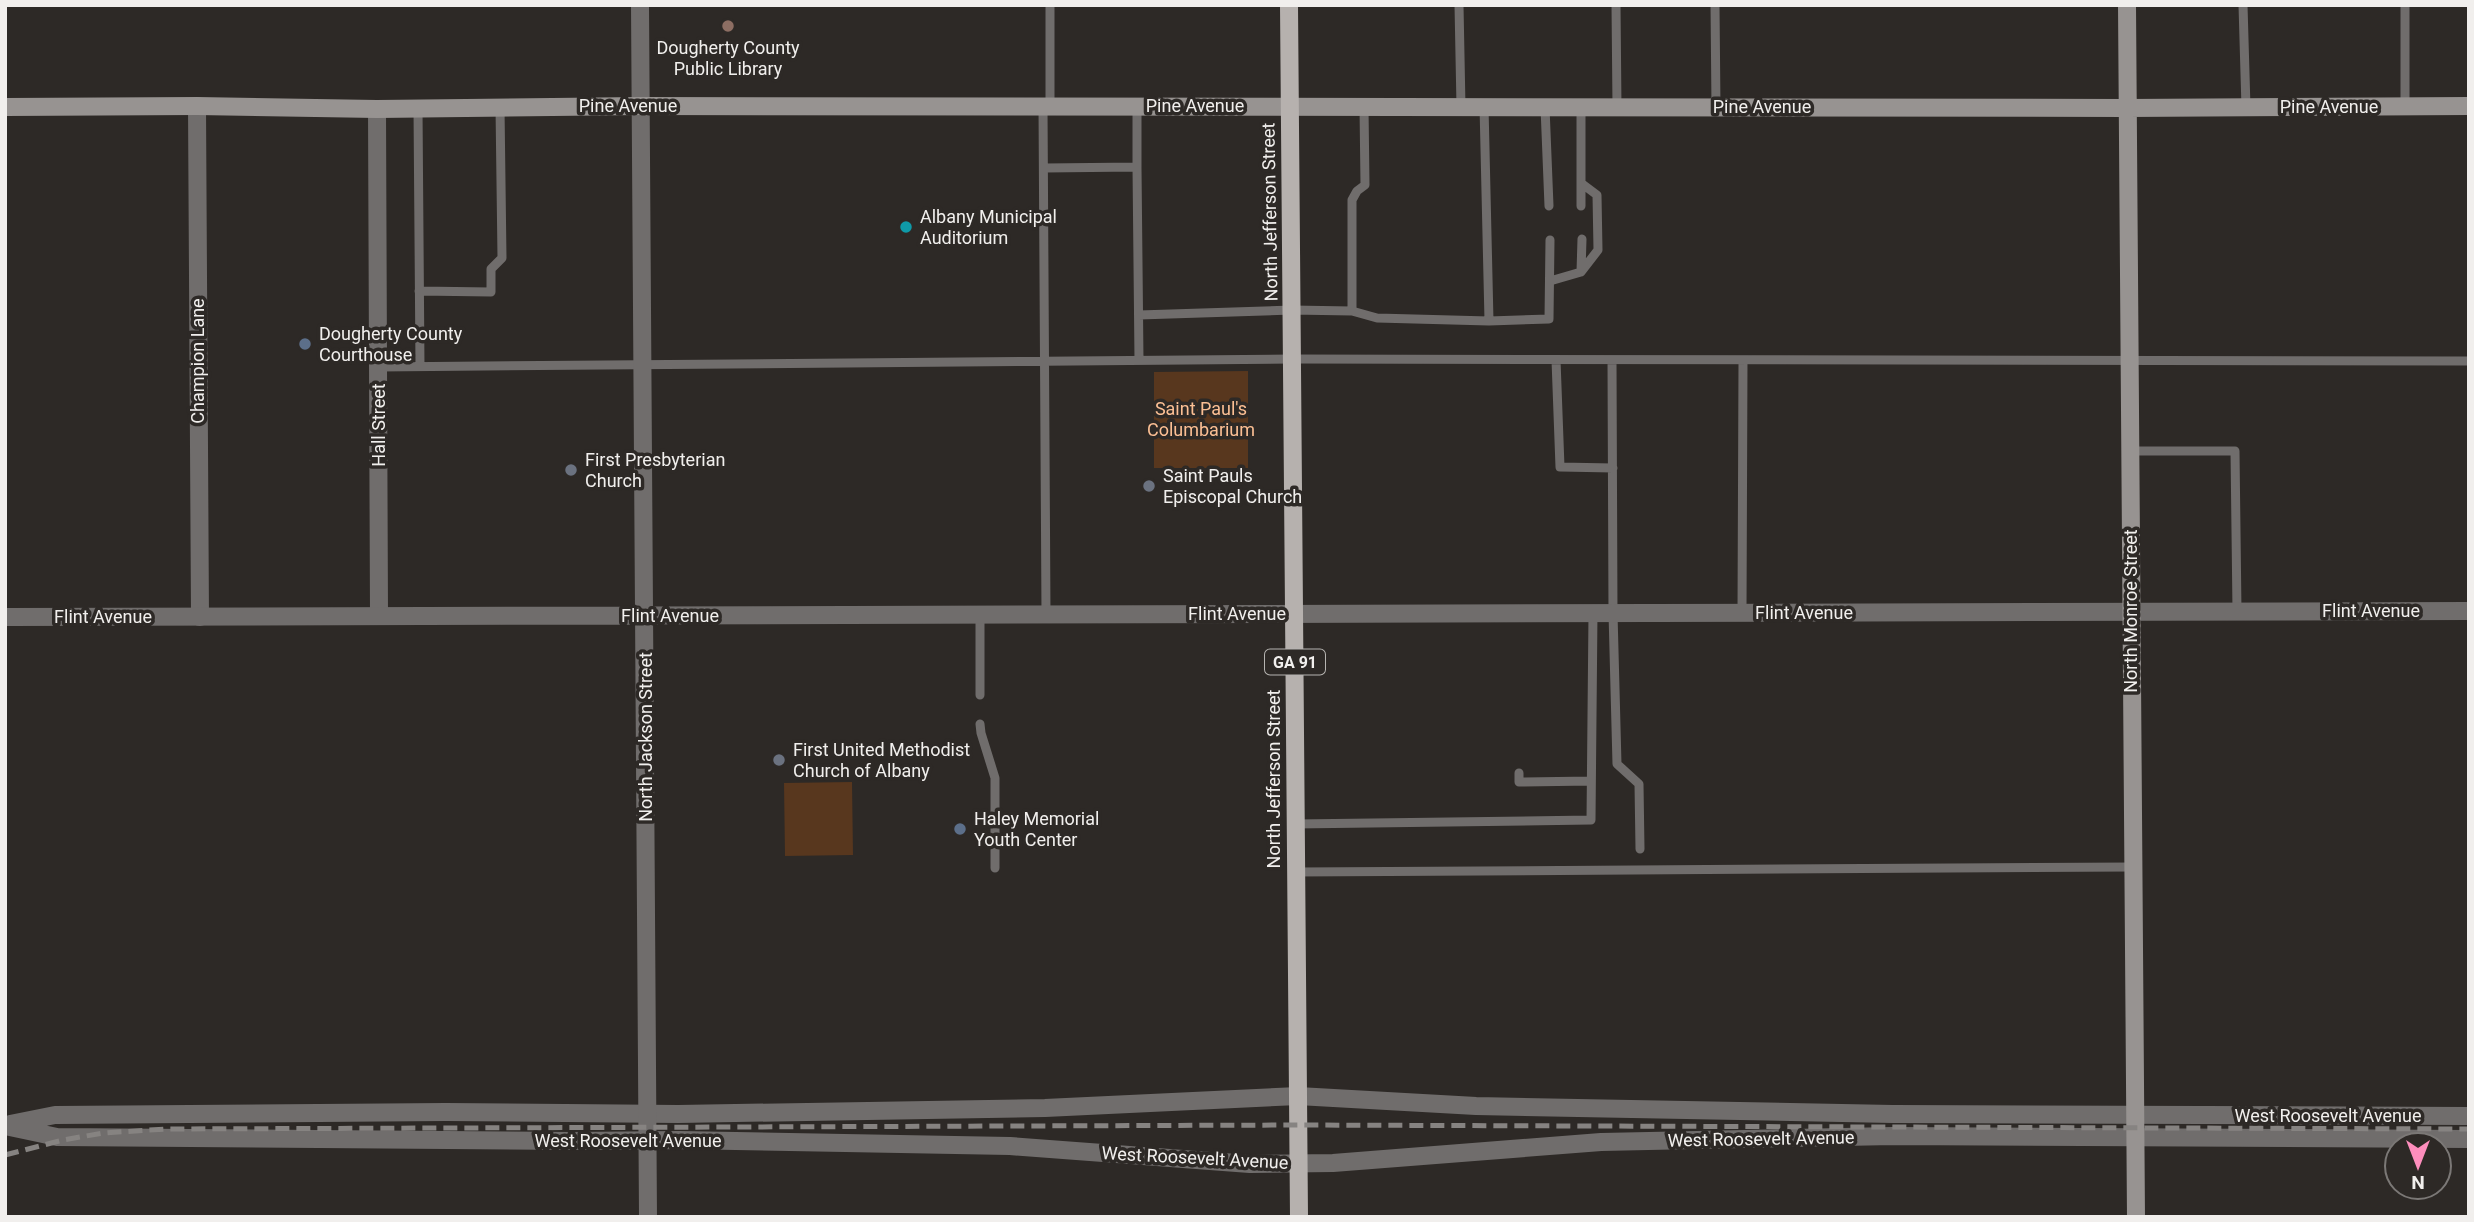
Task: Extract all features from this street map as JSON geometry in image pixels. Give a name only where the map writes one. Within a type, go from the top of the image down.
[{"type":"main road","name":"North Jefferson Street","points":[[1289,5],[1298,1217]]},
{"type":"main road","name":"North Monroe Street","points":[[2127,5],[2136,1217]]},
{"type":"main road","name":"Pine Avenue","points":[[5,107],[377,109],[641,106],[2469,106]]},
{"type":"street","name":"North Jackson Street","points":[[640,5],[648,1217]]},
{"type":"street","name":"Champion Lane","points":[[197,106],[200,617]]},
{"type":"street","name":"Hall Street","points":[[377,109],[379,615]]},
{"type":"street","name":"Flint Avenue","points":[[5,617],[2469,611]]},
{"type":"street","name":"West Roosevelt Avenue","points":[[5,1126],[55,1115],[648,1113],[1045,1108],[1298,1096],[1476,1106],[1894,1114],[2469,1116]]},
{"type":"street","name":"West Roosevelt Avenue","points":[[5,1126],[57,1138],[1010,1146],[1250,1164],[1334,1163],[1601,1142],[1894,1136],[2469,1139]]},
{"type":"lane","points":[[1046,614],[1045,168],[1050,5]]},
{"type":"lane","points":[[1459,5],[1461,107]]},
{"type":"lane","points":[[1616,5],[1617,107]]},
{"type":"lane","points":[[1715,5],[1716,107]]},
{"type":"lane","points":[[2243,5],[2246,108]]},
{"type":"lane","points":[[2405,5],[2405,107]]},
{"type":"lane","points":[[1137,106],[1139,360]]},
{"type":"lane","points":[[1483,106],[1489,321]]},
{"type":"lane","points":[[419,291],[491,292],[491,269],[502,258],[500,107]]},
{"type":"lane","points":[[1352,311],[1352,200],[1357,191],[1365,185],[1364,107]]},
{"type":"lane","points":[[1545,107],[1549,206]]},
{"type":"lane","points":[[1581,107],[1581,206]]},
{"type":"lane","points":[[418,108],[420,366]]},
{"type":"lane","points":[[1045,168],[1137,167]]},
{"type":"lane","points":[[1550,281],[1581,272],[1598,250],[1597,195],[1581,183]]},
{"type":"lane","points":[[1581,272],[1582,239]]},
{"type":"lane","points":[[1139,315],[1292,310],[1352,311],[1377,318],[1489,321],[1549,319],[1550,240]]},
{"type":"lane","points":[[379,367],[1292,359],[2469,361]]},
{"type":"lane","points":[[1556,360],[1560,467],[1613,468]]},
{"type":"lane","points":[[1612,360],[1613,613],[1617,764],[1639,784],[1640,849]]},
{"type":"lane","points":[[1742,360],[1742,613]]},
{"type":"lane","points":[[2130,451],[2235,451],[2237,611]]},
{"type":"lane","points":[[1295,824],[1591,820],[1593,613]]},
{"type":"lane","points":[[980,615],[980,695]]},
{"type":"lane","points":[[980,723],[995,778],[995,867]]},
{"type":"lane","points":[[1519,773],[1519,782],[1591,781]]},
{"type":"lane","points":[[1296,872],[2133,867]]},
{"type":"green space","name":"Saint Paul's Columbarium","points":[[1248,371],[1248,468],[1154,468],[1154,372]]},
{"type":"green space","points":[[852,782],[853,855],[785,856],[784,783]]},
{"type":"railway","points":[[5,1155],[103,1133],[166,1129],[1298,1125],[2469,1129]]},
{"type":"place","name":"Dougherty County Public Library","points":[[728,26]]},
{"type":"place","name":"Albany Municipal Auditorium","points":[[906,227]]},
{"type":"place","name":"Dougherty County Courthouse","points":[[305,344]]},
{"type":"place","name":"First Presbyterian Church","points":[[571,470]]},
{"type":"place","name":"Saint Pauls Episcopal Church","points":[[1149,486]]},
{"type":"place","name":"First United Methodist Church of Albany","points":[[779,760]]},
{"type":"place","name":"Haley Memorial Youth Center","points":[[960,829]]}]
